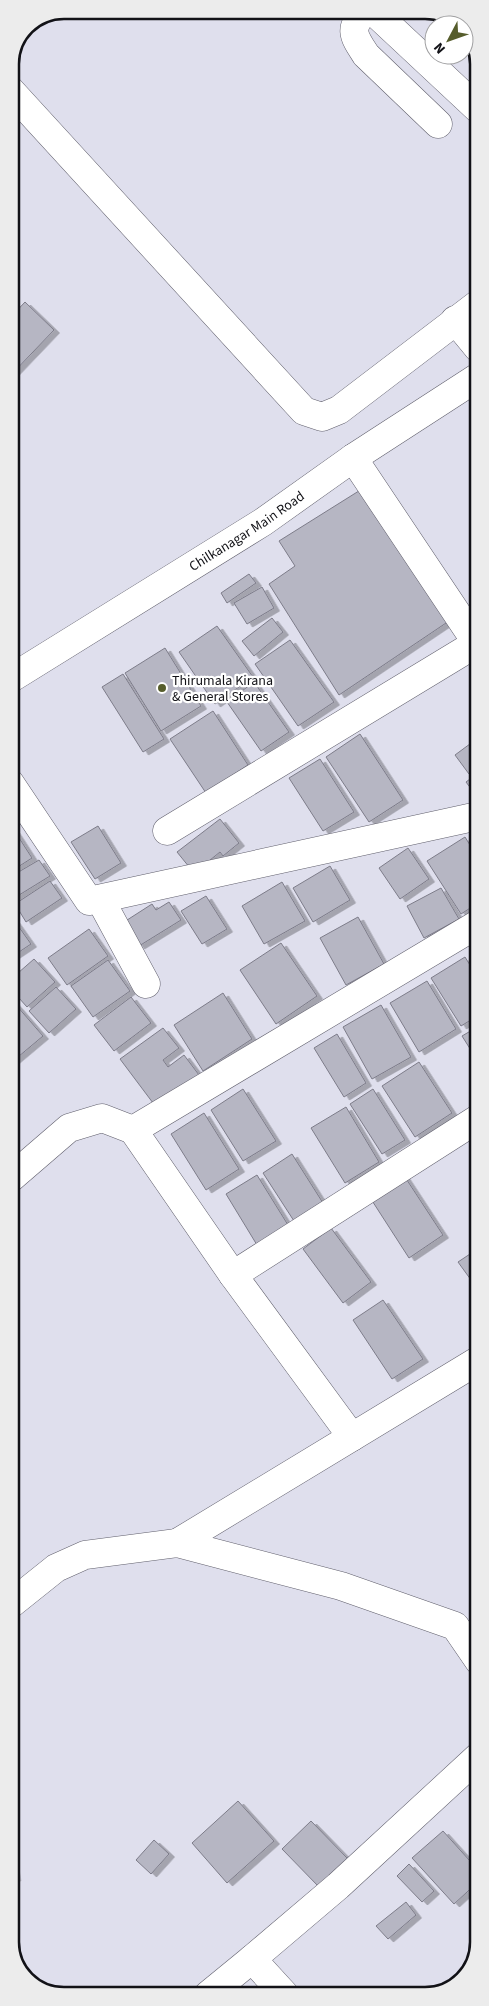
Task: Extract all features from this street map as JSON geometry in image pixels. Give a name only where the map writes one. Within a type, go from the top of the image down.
[{"type":"street","points":[[358,19],[354,24],[353,32],[366,55],[438,124]]},
{"type":"street","points":[[382,19],[470,102]]},
{"type":"street","points":[[19,100],[304,411],[322,417],[339,410],[470,310]]},
{"type":"street","points":[[455,320],[470,338]]},
{"type":"street","name":"Chilkanagar Main Road","points":[[19,673],[263,522],[353,458],[470,382]]},
{"type":"street","points":[[353,458],[470,632]]},
{"type":"street","points":[[167,831],[470,649]]},
{"type":"street","points":[[19,796],[89,901],[470,818]]},
{"type":"street","points":[[100,899],[146,984]]},
{"type":"street","points":[[133,1130],[470,929]]},
{"type":"street","points":[[19,1171],[69,1128],[102,1118],[133,1130],[234,1275],[352,1438]]},
{"type":"street","points":[[234,1275],[470,1124]]},
{"type":"street","points":[[177,1543],[470,1366]]},
{"type":"street","points":[[19,1598],[56,1568],[85,1555],[177,1543],[341,1586],[455,1626],[470,1648]]},
{"type":"street","points":[[218,1987],[338,1886],[470,1764]]},
{"type":"street","points":[[252,1959],[278,1987]]},
{"type":"building","points":[[25,302],[54,330],[19,367],[19,308]]},
{"type":"building","points":[[362,489],[449,621],[339,695],[269,584],[295,566],[279,541]]},
{"type":"building","points":[[249,574],[256,583],[227,603],[221,593]]},
{"type":"building","points":[[262,587],[274,608],[247,624],[234,603]]},
{"type":"building","points":[[272,618],[283,632],[254,656],[242,641]]},
{"type":"building","points":[[217,626],[253,677],[215,704],[179,652]]},
{"type":"building","points":[[290,640],[334,702],[298,726],[255,664]]},
{"type":"building","points":[[165,648],[201,706],[161,731],[125,673]]},
{"type":"building","points":[[123,674],[164,739],[143,752],[102,687]]},
{"type":"building","points":[[254,682],[289,732],[261,751],[227,702]]},
{"type":"building","points":[[213,711],[248,765],[206,793],[170,739]]},
{"type":"building","points":[[360,734],[403,800],[369,822],[326,757]]},
{"type":"building","points":[[470,744],[470,773],[469,774],[455,755]]},
{"type":"building","points":[[320,759],[354,812],[323,831],[289,778]]},
{"type":"building","points":[[470,779],[470,787],[466,782]]},
{"type":"building","points":[[220,819],[239,843],[223,856],[220,852],[194,873],[177,852]]},
{"type":"building","points":[[98,826],[121,863],[95,879],[71,842]]},
{"type":"building","points":[[465,837],[470,845],[470,908],[461,914],[427,861]]},
{"type":"building","points":[[19,838],[32,858],[19,866]]},
{"type":"building","points":[[408,848],[429,879],[400,899],[379,868]]},
{"type":"building","points":[[39,860],[50,876],[19,895],[19,872]]},
{"type":"building","points":[[330,866],[350,900],[313,922],[293,888]]},
{"type":"building","points":[[50,881],[62,898],[26,922],[19,911],[19,901]]},
{"type":"building","points":[[282,882],[305,921],[264,944],[242,906]]},
{"type":"building","points":[[441,888],[459,919],[424,938],[407,906]]},
{"type":"building","points":[[206,896],[227,929],[202,944],[181,911]]},
{"type":"building","points":[[169,902],[181,920],[139,946],[124,922],[152,904],[156,910]]},
{"type":"building","points":[[358,917],[384,964],[346,985],[320,938]]},
{"type":"building","points":[[19,927],[31,944],[19,952]]},
{"type":"building","points":[[89,929],[108,956],[67,985],[48,958]]},
{"type":"building","points":[[281,943],[317,996],[276,1024],[240,970]]},
{"type":"building","points":[[465,957],[470,965],[470,1020],[461,1026],[431,978]]},
{"type":"building","points":[[34,959],[55,982],[27,1007],[19,998],[19,972]]},
{"type":"building","points":[[108,960],[130,991],[93,1017],[71,986]]},
{"type":"building","points":[[427,981],[456,1029],[419,1052],[390,1003]]},
{"type":"building","points":[[56,987],[76,1009],[49,1033],[29,1011]]},
{"type":"building","points":[[223,993],[252,1039],[203,1071],[174,1025]]},
{"type":"building","points":[[131,997],[151,1023],[114,1051],[94,1025]]},
{"type":"building","points":[[381,1005],[411,1057],[372,1079],[343,1027]]},
{"type":"building","points":[[19,1008],[43,1036],[19,1056]]},
{"type":"building","points":[[163,1028],[179,1048],[163,1060],[168,1067],[184,1055],[199,1075],[156,1107],[120,1059]]},
{"type":"building","points":[[470,1031],[470,1049],[462,1036]]},
{"type":"building","points":[[337,1034],[366,1083],[344,1097],[314,1048]]},
{"type":"building","points":[[419,1062],[452,1113],[415,1137],[382,1086]]},
{"type":"building","points":[[243,1089],[276,1141],[243,1161],[211,1110]]},
{"type":"building","points":[[373,1089],[405,1140],[382,1154],[350,1104]]},
{"type":"building","points":[[346,1107],[379,1162],[345,1183],[311,1128]]},
{"type":"building","points":[[204,1113],[239,1169],[206,1190],[171,1134]]},
{"type":"building","points":[[292,1154],[323,1203],[294,1221],[263,1173]]},
{"type":"building","points":[[403,1174],[443,1235],[409,1258],[369,1196]]},
{"type":"building","points":[[257,1175],[288,1225],[257,1245],[226,1194]]},
{"type":"building","points":[[331,1228],[371,1282],[343,1303],[303,1249]]},
{"type":"building","points":[[470,1254],[470,1279],[458,1262]]},
{"type":"building","points":[[383,1300],[423,1359],[392,1379],[353,1320]]},
{"type":"building","points":[[238,1801],[274,1841],[227,1883],[192,1843]]},
{"type":"building","points":[[311,1821],[348,1859],[319,1887],[282,1849]]},
{"type":"building","points":[[443,1831],[470,1861],[470,1889],[454,1904],[412,1858]]},
{"type":"building","points":[[154,1840],[169,1854],[151,1874],[136,1860]]},
{"type":"building","points":[[409,1864],[434,1891],[422,1902],[397,1876]]},
{"type":"building","points":[[406,1902],[416,1915],[388,1939],[376,1926]]},
{"type":"place","name":"Thirumala Kirana & General Stores","points":[[162,688]]}]
